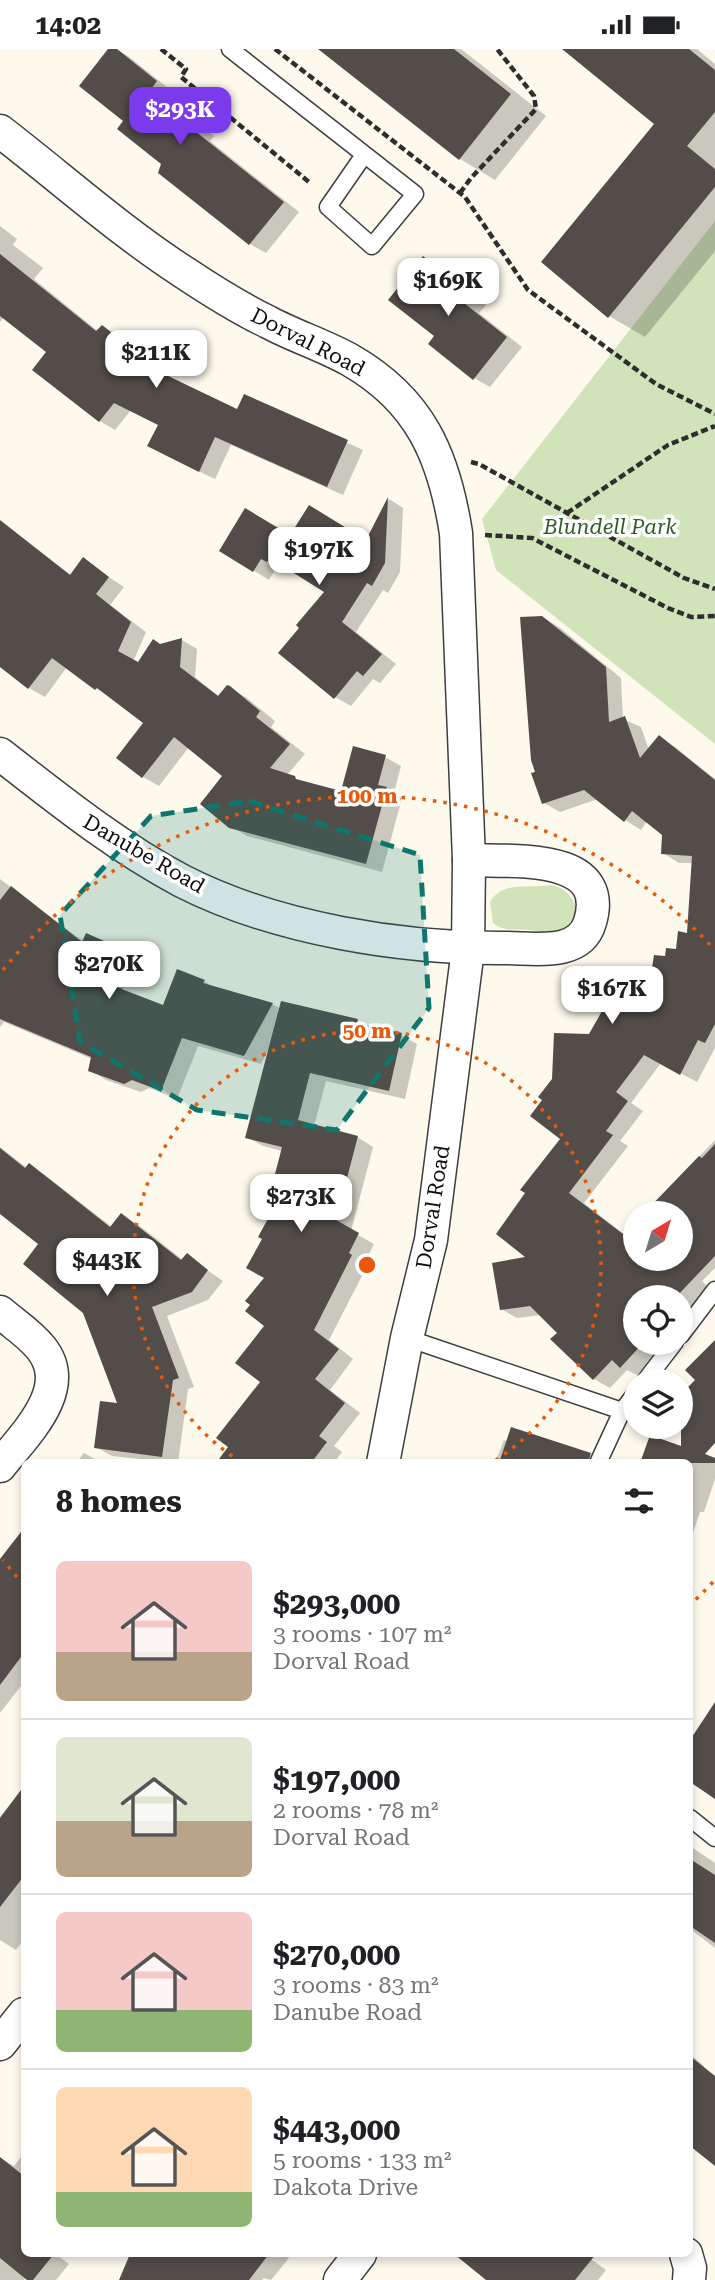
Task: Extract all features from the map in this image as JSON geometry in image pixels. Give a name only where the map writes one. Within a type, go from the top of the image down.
[{"type":"street","name":"Dorval Road","points":[[0,131],[184,273],[268,323],[350,360],[387,385],[419,423],[448,484],[456,534],[469,860],[468,949],[431,1240],[407,1338],[384,1459]]},
{"type":"street","name":"Danube Road","points":[[0,754],[88,823],[136,854],[184,881],[250,910],[310,927],[468,949]]},
{"type":"street","points":[[468,949],[562,948],[577,942],[589,926],[595,902],[587,884],[572,870],[553,864],[469,860]]},
{"type":"street","points":[[0,1312],[33,1338],[44,1351],[51,1365],[53,1380],[44,1406],[0,1466]]},
{"type":"street","points":[[0,2044],[21,2018]]},
{"type":"street","points":[[340,2280],[358,2257]]},
{"type":"lane","points":[[230,49],[415,194],[372,246],[328,207],[365,155]]},
{"type":"lane","points":[[693,1319],[715,1290]]},
{"type":"lane","points":[[407,1338],[622,1411],[600,1459]]},
{"type":"lane","points":[[654,1369],[665,1355]]},
{"type":"lane","points":[[693,1821],[715,1839]]},
{"type":"path","points":[[161,49],[186,69],[181,77],[309,182]]},
{"type":"path","points":[[275,49],[465,197],[528,290],[656,384],[715,415]]},
{"type":"path","points":[[460,193],[536,109],[534,96],[497,49]]},
{"type":"path","points":[[567,513],[668,445],[715,426]]},
{"type":"path","points":[[436,454],[479,464],[684,578],[715,589]]},
{"type":"path","points":[[456,534],[532,538],[668,608],[691,617],[715,616]]},
{"type":"highlighted area","points":[[249,801],[420,855],[429,1008],[337,1130],[197,1110],[80,1042],[60,915],[151,816]]},
{"type":"green space","name":"Blundell Park","points":[[715,221],[715,744],[496,570],[482,519]]},
{"type":"green space","points":[[551,885],[568,894],[576,909],[573,924],[567,930],[550,934],[506,929],[493,923],[490,902],[495,895],[509,888]]},
{"type":"building","points":[[108,49],[117,49],[157,81],[152,88],[199,125],[195,131],[284,202],[249,245],[158,173],[161,164],[117,129],[123,121],[79,86]]},
{"type":"building","points":[[318,49],[454,49],[511,94],[459,160]]},
{"type":"building","points":[[562,49],[689,49],[715,70],[715,112],[687,146],[715,169],[715,187],[608,318],[541,262],[654,124]]},
{"type":"building","points":[[0,254],[96,331],[102,325],[166,375],[237,409],[244,394],[348,440],[327,487],[215,437],[199,472],[147,446],[158,425],[114,403],[99,422],[32,370],[46,352],[0,316]]},
{"type":"building","points":[[423,256],[471,295],[464,303],[507,337],[473,380],[428,344],[434,336],[388,300]]},
{"type":"building","points":[[388,497],[385,563],[372,586],[367,583],[342,622],[382,654],[363,676],[357,671],[334,699],[278,653],[299,628],[296,625],[324,592],[270,558],[267,562],[261,559],[253,572],[219,551],[245,508],[290,535],[309,505],[366,540]]},
{"type":"building","points":[[0,520],[70,575],[83,557],[109,577],[96,594],[131,622],[118,651],[138,662],[153,639],[160,644],[182,638],[180,667],[218,696],[227,685],[230,686],[260,711],[256,717],[290,744],[270,768],[295,776],[296,779],[341,791],[353,746],[386,755],[378,785],[387,787],[366,864],[229,828],[200,804],[222,776],[174,737],[142,778],[116,758],[143,723],[52,658],[28,689],[0,667]]},
{"type":"building","points":[[542,616],[606,667],[609,722],[625,716],[640,758],[659,735],[715,780],[715,1024],[705,1043],[698,1040],[680,1075],[644,1055],[616,1092],[628,1101],[606,1131],[613,1135],[569,1193],[623,1234],[623,1271],[693,1271],[693,1201],[656,1201],[699,1156],[702,1158],[715,1144],[715,1256],[687,1285],[623,1285],[623,1355],[632,1355],[620,1368],[612,1360],[593,1380],[550,1339],[557,1333],[530,1306],[500,1310],[492,1263],[525,1257],[496,1234],[525,1193],[520,1190],[560,1139],[530,1116],[542,1100],[538,1097],[552,1079],[554,1033],[589,1034],[610,997],[619,1002],[624,994],[646,1006],[654,955],[665,956],[666,948],[676,949],[678,931],[687,933],[692,856],[661,854],[662,835],[632,811],[624,822],[584,790],[542,804],[531,773],[535,772],[531,760],[520,617]]},
{"type":"building","points":[[11,886],[82,942],[86,933],[120,948],[106,983],[163,1005],[177,969],[205,980],[203,983],[273,1003],[244,1056],[182,1038],[161,1091],[132,1080],[124,1084],[88,1071],[91,1057],[0,1019],[0,900]]},
{"type":"building","points":[[281,1001],[358,1019],[357,1023],[402,1033],[389,1091],[310,1073],[298,1120],[358,1136],[336,1220],[359,1233],[349,1253],[352,1255],[314,1330],[339,1349],[315,1379],[345,1403],[319,1436],[327,1442],[314,1459],[219,1459],[228,1447],[216,1438],[260,1382],[235,1363],[264,1326],[245,1311],[250,1305],[245,1301],[264,1278],[246,1268],[262,1239],[258,1237],[288,1182],[274,1178],[282,1147],[245,1138]]},
{"type":"building","points":[[0,1148],[25,1168],[29,1163],[110,1227],[121,1213],[181,1260],[187,1253],[208,1270],[192,1292],[152,1307],[179,1378],[173,1380],[162,1457],[94,1448],[100,1401],[117,1403],[83,1313],[23,1264],[38,1244],[0,1214]]},
{"type":"building","points":[[715,1340],[715,1443],[705,1454],[715,1458],[715,1463],[693,1463],[693,1459],[641,1459],[649,1439],[661,1439],[681,1446],[681,1439],[693,1439],[693,1369],[686,1369]]},
{"type":"building","points":[[511,1427],[591,1453],[589,1459],[500,1459]]},
{"type":"building","points":[[21,1532],[21,1657],[0,1685],[0,1559]]},
{"type":"building","points":[[715,1702],[715,1799],[693,1784],[693,1735]]},
{"type":"building","points":[[21,1790],[21,1880],[0,1907],[0,1818]]},
{"type":"building","points":[[693,1861],[715,1875],[715,1943],[693,1928]]},
{"type":"building","points":[[693,2058],[715,2076],[715,2166],[693,2148]]},
{"type":"building","points":[[0,2157],[21,2174],[21,2257],[52,2257],[33,2280],[27,2280],[0,2258]]},
{"type":"building","points":[[129,2257],[267,2257],[249,2280],[119,2280]]},
{"type":"building","points":[[458,2257],[594,2257],[575,2280],[486,2280]]}]
